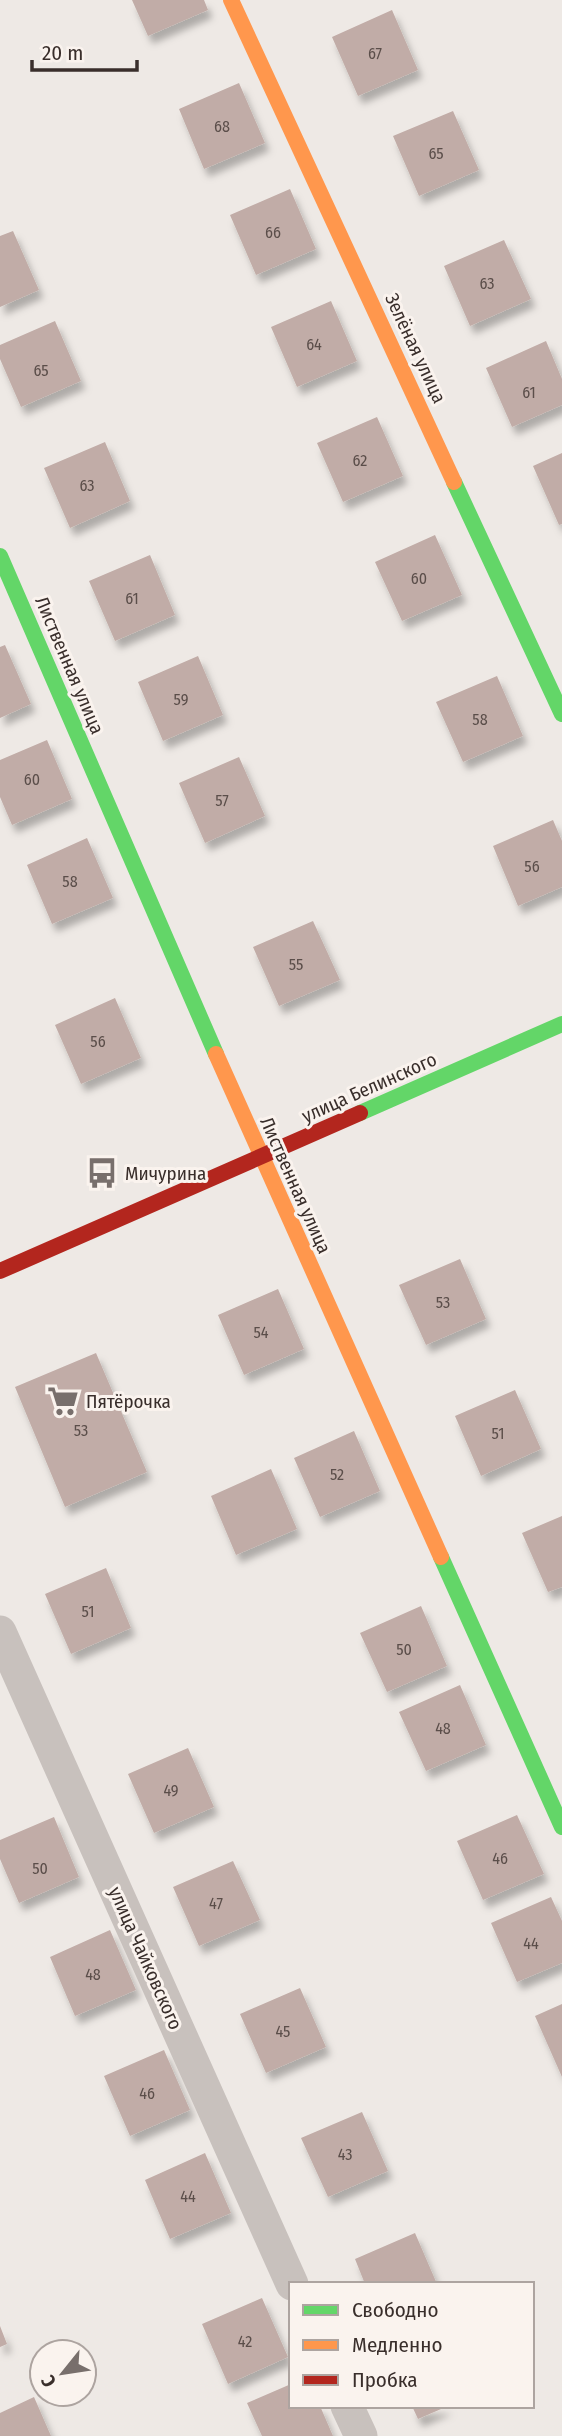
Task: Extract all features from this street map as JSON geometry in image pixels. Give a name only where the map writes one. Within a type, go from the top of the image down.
[{"type":"street","name":"Зелёная улица","points":[[231,0],[562,714]]},
{"type":"street","name":"Лиственная улица","points":[[0,556],[261,1158],[562,1827]]},
{"type":"street","name":"улица Белинского","points":[[0,1271],[562,1024]]},
{"type":"street","name":"улица Чайковского","points":[[0,1632],[291,2282]]},
{"type":"street","points":[[348,2408],[361,2436]]},
{"type":"building","points":[[132,0],[204,0],[208,10],[148,36]]},
{"type":"building","points":[[392,10],[418,70],[358,96],[332,37]]},
{"type":"building","points":[[239,83],[265,143],[204,169],[179,109]]},
{"type":"building","points":[[453,111],[479,170],[419,196],[393,136]]},
{"type":"building","points":[[290,189],[316,249],[256,275],[230,215]]},
{"type":"building","points":[[13,231],[39,290],[0,307],[0,236]]},
{"type":"building","points":[[504,240],[531,299],[470,326],[444,266]]},
{"type":"building","points":[[331,301],[357,361],[297,387],[271,327]]},
{"type":"building","points":[[55,321],[81,381],[21,407],[0,359],[0,345]]},
{"type":"building","points":[[546,341],[562,379],[562,405],[512,427],[486,368]]},
{"type":"building","points":[[377,417],[403,476],[343,502],[317,443]]},
{"type":"building","points":[[105,442],[130,501],[70,528],[44,468]]},
{"type":"building","points":[[562,453],[562,524],[559,525],[533,466]]},
{"type":"building","points":[[435,535],[462,595],[402,621],[375,562]]},
{"type":"building","points":[[150,555],[175,615],[115,641],[89,581]]},
{"type":"building","points":[[5,645],[31,704],[0,718],[0,647]]},
{"type":"building","points":[[198,656],[223,715],[163,741],[138,682]]},
{"type":"building","points":[[497,676],[523,736],[463,762],[436,702]]},
{"type":"building","points":[[47,740],[72,799],[12,825],[0,797],[0,760]]},
{"type":"building","points":[[239,757],[265,816],[205,843],[179,783]]},
{"type":"building","points":[[553,820],[562,841],[562,887],[518,906],[493,846]]},
{"type":"building","points":[[87,838],[113,898],[52,924],[27,865]]},
{"type":"building","points":[[313,921],[340,980],[279,1006],[253,947]]},
{"type":"building","points":[[115,998],[141,1058],[81,1084],[55,1025]]},
{"type":"building","points":[[460,1259],[486,1319],[426,1345],[399,1285]]},
{"type":"building","points":[[278,1289],[304,1349],[244,1375],[218,1315]]},
{"type":"building","points":[[96,1353],[147,1472],[65,1507],[15,1387]]},
{"type":"building","points":[[515,1390],[541,1449],[481,1476],[455,1416]]},
{"type":"building","points":[[354,1431],[380,1491],[320,1517],[294,1458]]},
{"type":"building","points":[[271,1469],[297,1529],[236,1555],[211,1496]]},
{"type":"building","points":[[562,1516],[562,1587],[548,1592],[522,1533]]},
{"type":"building","points":[[106,1568],[131,1628],[71,1654],[45,1594]]},
{"type":"building","points":[[421,1606],[447,1666],[387,1692],[360,1633]]},
{"type":"building","points":[[460,1685],[486,1745],[426,1771],[399,1712]]},
{"type":"building","points":[[188,1748],[214,1807],[154,1833],[128,1774]]},
{"type":"building","points":[[517,1815],[544,1874],[483,1900],[457,1841]]},
{"type":"building","points":[[54,1817],[79,1877],[19,1903],[0,1859],[0,1840]]},
{"type":"building","points":[[233,1861],[260,1920],[199,1946],[173,1887]]},
{"type":"building","points":[[551,1897],[562,1921],[562,1963],[517,1982],[491,1923]]},
{"type":"building","points":[[110,1930],[136,1990],[75,2016],[50,1957]]},
{"type":"building","points":[[300,1988],[326,2047],[266,2073],[240,2014]]},
{"type":"building","points":[[562,2004],[562,2077],[535,2016]]},
{"type":"building","points":[[164,2050],[190,2110],[130,2136],[104,2076]]},
{"type":"building","points":[[362,2112],[388,2171],[328,2197],[301,2138]]},
{"type":"building","points":[[205,2153],[231,2213],[170,2239],[145,2180]]},
{"type":"building","points":[[415,2233],[436,2282],[364,2282],[355,2259]]},
{"type":"building","points":[[262,2298],[288,2357],[228,2384],[202,2324]]},
{"type":"building","points":[[0,2326],[7,2344],[0,2347]]},
{"type":"building","points":[[289,2385],[289,2408],[321,2408],[333,2436],[262,2436],[247,2403]]},
{"type":"building","points":[[28,2400],[28,2408],[39,2408],[51,2436],[0,2436],[0,2413]]},
{"type":"building","points":[[413,2408],[443,2408],[418,2419]]},
{"type":"traffic: fast","points":[[454,482],[562,714]]},
{"type":"traffic: fast","points":[[0,556],[216,1054]]},
{"type":"traffic: fast","points":[[360,1113],[562,1024]]},
{"type":"traffic: fast","points":[[441,1557],[562,1827]]},
{"type":"traffic: slow","points":[[231,0],[454,482]]},
{"type":"traffic: slow","points":[[216,1054],[441,1557]]},
{"type":"traffic: jam","points":[[0,1271],[360,1113]]},
{"type":"place","name":"Мичурина","points":[[102,1173]]},
{"type":"place","name":"Пятёрочка","points":[[63,1401]]}]
